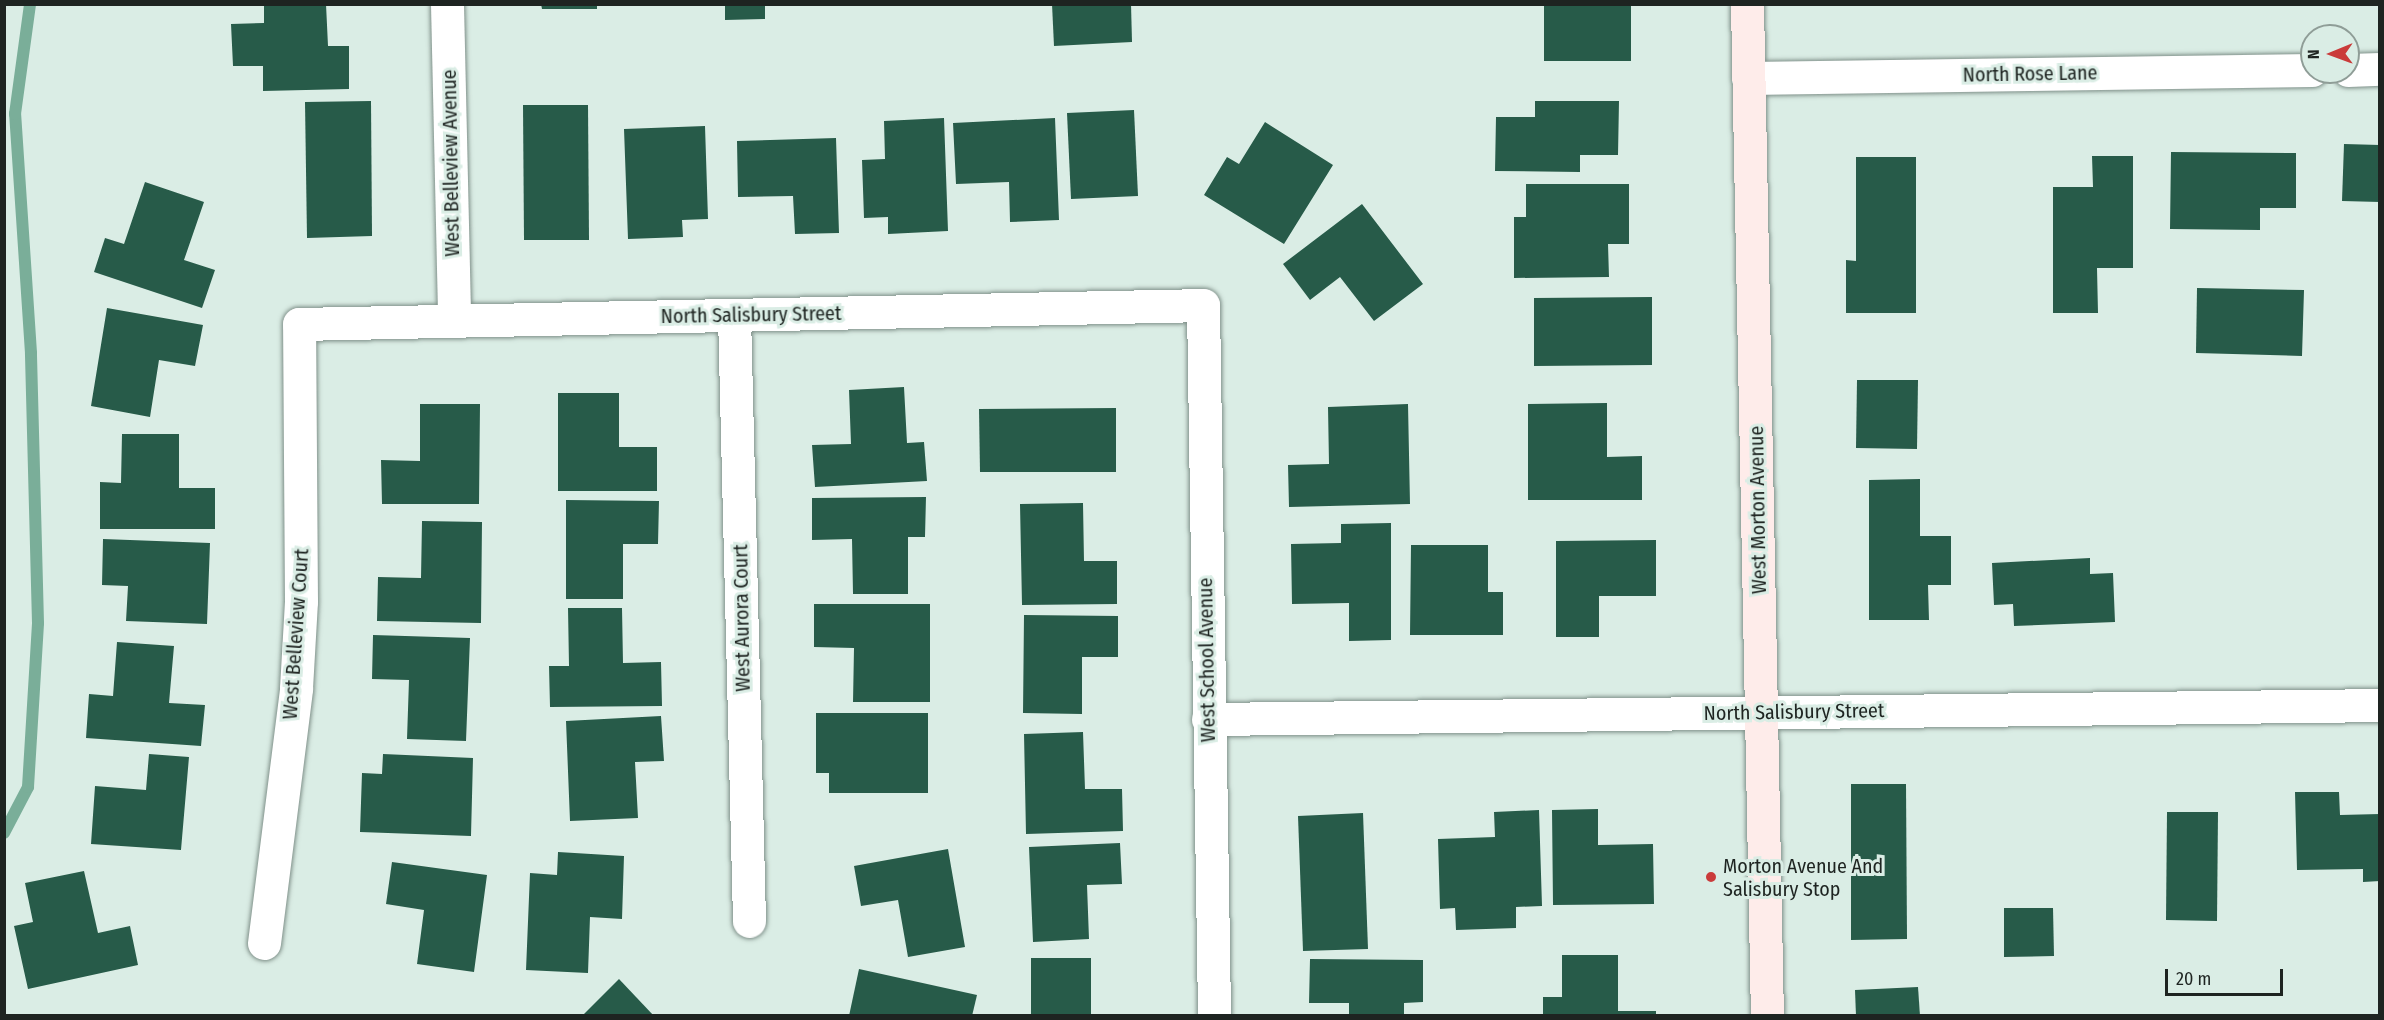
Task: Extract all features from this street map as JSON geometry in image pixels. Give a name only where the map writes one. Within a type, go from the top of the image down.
[{"type":"main road","name":"West Morton Avenue","points":[[1747,4],[1767,1016]]},
{"type":"street","name":"West Belleview Avenue","points":[[447,4],[454,321]]},
{"type":"street","points":[[2360,70],[2379,69]]},
{"type":"street","name":"North Rose Lane","points":[[1748,78],[2300,70]]},
{"type":"street","name":"North Salisbury Street","points":[[299,324],[1203,305]]},
{"type":"street","name":"West School Avenue","points":[[1203,305],[1214,1016]]},
{"type":"street","name":"West Aurora Court","points":[[734,315],[749,921]]},
{"type":"street","name":"West Belleview Court","points":[[264,943],[296,688],[301,612],[299,324]]},
{"type":"street","name":"North Salisbury Street","points":[[1208,719],[2379,705]]},
{"type":"building","points":[[326,4],[328,46],[349,46],[349,89],[263,91],[263,66],[233,66],[231,24],[264,23],[264,5]]},
{"type":"building","points":[[541,4],[597,4],[597,9],[542,9]]},
{"type":"building","points":[[725,4],[765,4],[765,19],[725,20]]},
{"type":"building","points":[[1052,4],[1131,4],[1132,42],[1054,46]]},
{"type":"building","points":[[1544,4],[1631,4],[1631,61],[1544,61]]},
{"type":"building","points":[[371,101],[372,236],[307,238],[305,102]]},
{"type":"building","points":[[1535,101],[1619,101],[1618,155],[1580,155],[1580,172],[1495,171],[1496,117],[1535,117]]},
{"type":"building","points":[[523,105],[588,105],[589,240],[524,240]]},
{"type":"building","points":[[1134,110],[1138,196],[1071,199],[1067,113]]},
{"type":"building","points":[[944,118],[948,231],[888,234],[888,217],[864,218],[862,160],[885,159],[884,121]]},
{"type":"building","points":[[1055,118],[1059,220],[1010,222],[1009,182],[956,184],[953,123]]},
{"type":"building","points":[[1265,122],[1333,165],[1284,244],[1204,195],[1227,157],[1239,164]]},
{"type":"building","points":[[705,126],[708,219],[682,220],[683,237],[628,239],[624,129]]},
{"type":"building","points":[[836,138],[839,233],[795,234],[793,196],[738,197],[737,141]]},
{"type":"building","points":[[2344,144],[2380,145],[2380,202],[2342,201]]},
{"type":"building","points":[[2171,152],[2296,153],[2296,208],[2260,208],[2260,230],[2170,229]]},
{"type":"building","points":[[2092,156],[2133,156],[2133,268],[2097,268],[2098,313],[2053,313],[2053,187],[2093,187]]},
{"type":"building","points":[[1856,157],[1916,157],[1916,313],[1846,313],[1846,260],[1856,261]]},
{"type":"building","points":[[145,182],[204,202],[184,260],[215,270],[202,308],[94,272],[105,238],[124,244]]},
{"type":"building","points":[[1526,184],[1629,184],[1629,244],[1608,244],[1609,277],[1514,278],[1514,217],[1526,217]]},
{"type":"building","points":[[1362,204],[1423,284],[1374,321],[1340,277],[1310,300],[1283,264]]},
{"type":"building","points":[[2197,288],[2304,290],[2302,356],[2196,353]]},
{"type":"building","points":[[1652,297],[1652,365],[1534,366],[1534,298]]},
{"type":"building","points":[[107,308],[203,325],[195,366],[159,360],[150,417],[91,406]]},
{"type":"building","points":[[1857,380],[1918,380],[1917,449],[1856,448]]},
{"type":"building","points":[[904,387],[907,443],[924,442],[927,481],[815,487],[812,445],[851,444],[849,390]]},
{"type":"building","points":[[558,393],[619,393],[619,447],[657,447],[657,491],[558,491]]},
{"type":"building","points":[[1607,403],[1607,457],[1642,456],[1642,500],[1528,500],[1528,404]]},
{"type":"building","points":[[420,404],[480,404],[479,504],[382,504],[381,460],[420,461]]},
{"type":"building","points":[[1408,404],[1410,504],[1289,507],[1288,465],[1329,464],[1328,407]]},
{"type":"building","points":[[1116,408],[1116,472],[980,472],[979,409]]},
{"type":"building","points":[[122,434],[179,434],[179,488],[215,488],[215,529],[100,529],[100,482],[121,483]]},
{"type":"building","points":[[1920,479],[1920,536],[1951,536],[1951,585],[1928,585],[1929,620],[1869,620],[1869,480]]},
{"type":"building","points":[[926,497],[925,537],[908,537],[908,594],[853,594],[852,539],[812,540],[812,498]]},
{"type":"building","points":[[566,500],[659,501],[658,544],[623,544],[623,599],[566,599]]},
{"type":"building","points":[[1083,503],[1084,561],[1117,561],[1117,604],[1022,605],[1020,504]]},
{"type":"building","points":[[422,521],[482,522],[481,623],[377,621],[378,577],[421,578]]},
{"type":"building","points":[[1391,523],[1391,640],[1349,641],[1349,603],[1292,604],[1291,544],[1341,543],[1341,524]]},
{"type":"building","points":[[103,539],[210,543],[207,624],[126,621],[128,586],[102,585]]},
{"type":"building","points":[[1656,540],[1656,596],[1599,596],[1599,637],[1556,637],[1556,541]]},
{"type":"building","points":[[1411,545],[1488,545],[1488,592],[1503,592],[1503,635],[1410,635]]},
{"type":"building","points":[[2090,558],[2090,574],[2113,573],[2115,622],[2014,626],[2013,604],[1994,605],[1992,563]]},
{"type":"building","points":[[814,604],[930,604],[930,702],[853,702],[854,648],[814,647]]},
{"type":"building","points":[[568,608],[622,608],[623,663],[661,662],[662,706],[550,707],[549,666],[569,666]]},
{"type":"building","points":[[1024,615],[1118,616],[1118,657],[1082,657],[1082,714],[1023,713]]},
{"type":"building","points":[[373,635],[470,638],[466,741],[407,739],[409,680],[372,679]]},
{"type":"building","points":[[117,642],[174,646],[169,703],[205,705],[201,746],[86,738],[89,694],[113,696]]},
{"type":"building","points":[[816,713],[928,713],[928,793],[829,793],[829,773],[816,773]]},
{"type":"building","points":[[661,716],[664,761],[635,762],[638,818],[570,821],[566,721]]},
{"type":"building","points":[[1083,732],[1085,789],[1122,789],[1123,831],[1026,834],[1024,734]]},
{"type":"building","points":[[149,754],[189,757],[181,850],[91,844],[95,786],[146,790]]},
{"type":"building","points":[[383,754],[473,758],[471,836],[360,832],[362,773],[382,774]]},
{"type":"building","points":[[1851,784],[1906,784],[1907,939],[1851,940]]},
{"type":"building","points":[[2295,792],[2339,792],[2340,815],[2380,814],[2380,881],[2363,882],[2363,869],[2297,870]]},
{"type":"building","points":[[1598,809],[1598,845],[1653,844],[1654,904],[1553,905],[1552,810]]},
{"type":"building","points":[[1539,810],[1542,906],[1516,907],[1516,928],[1456,930],[1455,908],[1440,909],[1438,839],[1495,837],[1494,812]]},
{"type":"building","points":[[2167,812],[2218,812],[2217,921],[2166,920]]},
{"type":"building","points":[[1363,813],[1368,949],[1303,951],[1298,816]]},
{"type":"building","points":[[1120,843],[1122,884],[1087,885],[1089,939],[1033,942],[1029,847]]},
{"type":"building","points":[[948,849],[965,947],[908,957],[898,900],[861,906],[854,866]]},
{"type":"building","points":[[558,852],[624,856],[622,919],[590,917],[588,973],[526,970],[530,873],[557,875]]},
{"type":"building","points":[[392,862],[487,875],[474,972],[417,964],[424,910],[386,904]]},
{"type":"building","points":[[84,871],[98,933],[130,926],[138,965],[28,989],[14,926],[33,922],[25,883]]},
{"type":"building","points":[[2004,908],[2053,908],[2054,956],[2004,957]]},
{"type":"building","points":[[1562,955],[1618,955],[1618,1011],[1656,1011],[1656,1016],[1543,1016],[1543,997],[1562,997]]},
{"type":"building","points":[[1031,958],[1091,958],[1091,1016],[1031,1016]]},
{"type":"building","points":[[1310,959],[1423,960],[1423,1002],[1404,1003],[1404,1016],[1349,1016],[1349,1003],[1309,1003]]},
{"type":"building","points":[[859,969],[977,995],[972,1016],[849,1016]]},
{"type":"building","points":[[619,979],[654,1016],[582,1016]]},
{"type":"building","points":[[1918,987],[1920,1016],[1856,1016],[1855,990]]},
{"type":"waterway","points":[[4,833],[28,787],[38,623],[31,353],[15,114],[30,4]]},
{"type":"place","name":"Morton Avenue And Salisbury Stop","points":[[1711,877]]}]
